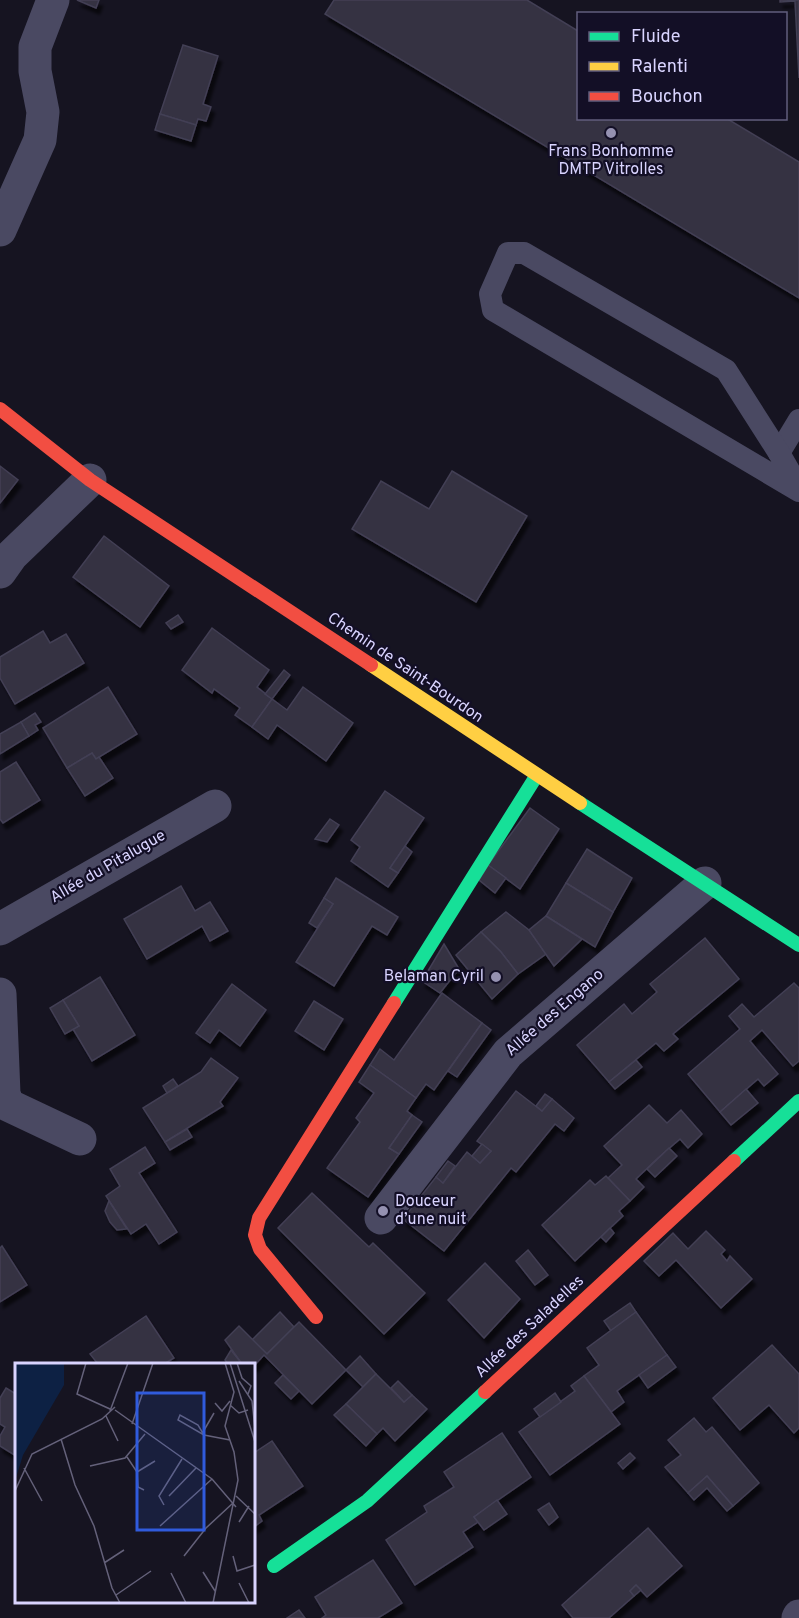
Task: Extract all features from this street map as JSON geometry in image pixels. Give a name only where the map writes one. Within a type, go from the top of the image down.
[{"type":"street","points":[[0,230],[40,140],[43,112],[35,71],[35,47],[53,0]]},
{"type":"street","name":"Chemin de Saint-Bourdon","points":[[0,409],[90,480],[799,945]]},
{"type":"street","points":[[0,572],[12,555],[90,480]]},
{"type":"street","points":[[316,1317],[260,1249],[255,1235],[259,1218],[537,775]]},
{"type":"street","name":"Allée du Pitalugue","points":[[0,929],[215,806]]},
{"type":"street","name":"Allée des Engano","points":[[381,1218],[508,1053],[705,883]]},
{"type":"street","points":[[0,994],[4,1094],[8,1105],[80,1139]]},
{"type":"street","name":"Allée des Saladelles","points":[[274,1566],[367,1501],[799,1101]]},
{"type":"lane","points":[[508,253],[524,253],[726,370],[799,489],[493,310],[490,294],[508,253]]},
{"type":"lane","points":[[779,453],[799,420]]},
{"type":"building","points":[[77,0],[99,0],[96,8]]},
{"type":"building","points":[[334,0],[527,0],[577,30],[577,120],[729,120],[799,162],[799,298],[325,14]]},
{"type":"building","points":[[780,0],[799,0],[799,78],[795,1],[780,2]]},
{"type":"building","points":[[183,45],[218,56],[203,104],[211,107],[206,121],[198,119],[196,125],[160,114]]},
{"type":"building","points":[[160,114],[196,125],[191,141],[155,130]]},
{"type":"building","points":[[0,466],[18,480],[0,503]]},
{"type":"building","points":[[452,471],[527,516],[476,602],[352,529],[381,481],[429,509]]},
{"type":"building","points":[[104,536],[169,586],[140,627],[73,577]]},
{"type":"building","points":[[178,615],[183,622],[171,629],[166,623]]},
{"type":"building","points":[[212,628],[269,670],[257,687],[272,699],[252,727],[235,715],[240,708],[214,689],[212,693],[182,670]]},
{"type":"building","points":[[43,631],[50,643],[66,634],[84,663],[15,704],[0,678],[0,657]]},
{"type":"building","points":[[284,670],[290,675],[272,699],[265,694]]},
{"type":"building","points":[[108,687],[137,734],[96,759],[92,753],[67,768],[43,728]]},
{"type":"building","points":[[303,687],[353,723],[326,761],[277,725],[268,739],[252,727],[272,699],[287,710]]},
{"type":"building","points":[[35,713],[41,722],[35,725],[38,730],[29,736],[21,722]]},
{"type":"building","points":[[21,722],[29,736],[0,754],[0,734]]},
{"type":"building","points":[[92,753],[96,759],[99,757],[113,778],[85,796],[67,768]]},
{"type":"building","points":[[16,762],[40,800],[3,823],[0,819],[0,772]]},
{"type":"building","points":[[385,791],[424,818],[390,868],[398,873],[388,887],[351,861],[360,847],[351,840]]},
{"type":"building","points":[[530,808],[559,829],[520,889],[488,865]]},
{"type":"building","points":[[330,819],[339,825],[327,842],[315,839]]},
{"type":"building","points":[[405,846],[412,852],[398,873],[390,868]]},
{"type":"building","points":[[587,849],[632,878],[613,912],[566,883]]},
{"type":"building","points":[[488,865],[506,878],[495,893],[479,880]]},
{"type":"building","points":[[336,878],[398,917],[387,935],[372,926],[334,986],[296,962],[333,904],[324,898]]},
{"type":"building","points":[[566,883],[613,912],[595,947],[546,916]]},
{"type":"building","points":[[181,886],[195,911],[210,902],[228,931],[210,941],[202,926],[147,959],[124,919]]},
{"type":"building","points":[[324,898],[333,904],[317,928],[309,923]]},
{"type":"building","points":[[506,912],[529,930],[546,954],[518,974],[481,932]]},
{"type":"building","points":[[546,916],[582,939],[554,966],[529,930]]},
{"type":"building","points":[[481,932],[518,974],[492,999],[456,955]]},
{"type":"building","points":[[705,938],[739,979],[673,1034],[678,1039],[664,1051],[656,1043],[609,1082],[577,1045],[624,1004],[632,1014],[657,992],[650,984]]},
{"type":"building","points":[[444,944],[459,969],[440,993],[422,981]]},
{"type":"building","points":[[100,977],[135,1035],[92,1061],[73,1029],[79,1026],[63,1000]]},
{"type":"building","points":[[794,983],[799,988],[799,1061],[793,1066],[762,1030],[750,1041],[778,1074],[764,1086],[758,1079],[720,1112],[688,1074],[740,1029],[729,1016],[742,1004],[754,1017]]},
{"type":"building","points":[[232,984],[266,1010],[240,1046],[219,1030],[210,1043],[196,1033]]},
{"type":"building","points":[[442,993],[482,1023],[434,1090],[426,1084],[416,1098],[370,1065],[380,1049],[394,1060]]},
{"type":"building","points":[[63,1000],[79,1026],[65,1034],[50,1008]]},
{"type":"building","points":[[314,1001],[343,1019],[324,1050],[295,1031]]},
{"type":"building","points":[[482,1023],[491,1030],[457,1077],[448,1071]]},
{"type":"building","points":[[211,1058],[238,1078],[220,1102],[223,1106],[165,1142],[143,1108],[201,1072]]},
{"type":"building","points":[[636,1060],[642,1067],[615,1089],[609,1082]]},
{"type":"building","points":[[370,1065],[416,1098],[407,1111],[412,1115],[389,1148],[399,1154],[368,1197],[327,1168],[360,1122],[356,1118],[374,1093],[359,1082]]},
{"type":"building","points":[[173,1079],[178,1086],[167,1093],[163,1086]]},
{"type":"building","points":[[746,1089],[758,1103],[731,1125],[720,1112]]},
{"type":"building","points":[[516,1091],[542,1111],[552,1099],[574,1118],[564,1131],[555,1124],[516,1172],[511,1168],[444,1251],[403,1219],[436,1177],[443,1183],[467,1152],[480,1163],[491,1151],[477,1141]]},
{"type":"building","points":[[545,1094],[552,1099],[542,1111],[536,1106]]},
{"type":"building","points":[[649,1105],[667,1123],[681,1110],[702,1134],[688,1148],[680,1139],[658,1158],[636,1179],[644,1187],[630,1201],[608,1178],[622,1165],[604,1146]]},
{"type":"building","points":[[412,1115],[422,1122],[399,1154],[389,1148]]},
{"type":"building","points":[[187,1129],[192,1137],[170,1150],[165,1142]]},
{"type":"building","points":[[482,1144],[491,1151],[480,1163],[472,1156]]},
{"type":"building","points":[[145,1147],[155,1163],[139,1173],[177,1232],[159,1244],[146,1224],[131,1234],[106,1196],[120,1186],[110,1169]]},
{"type":"building","points":[[669,1148],[677,1156],[655,1177],[647,1169]]},
{"type":"building","points":[[448,1161],[455,1166],[443,1183],[436,1177]]},
{"type":"building","points":[[606,1176],[630,1201],[619,1211],[623,1216],[575,1261],[542,1225],[590,1180],[595,1185]]},
{"type":"building","points":[[312,1193],[369,1247],[373,1243],[425,1293],[384,1334],[278,1228]]},
{"type":"building","points":[[109,1201],[127,1229],[117,1230],[110,1222],[105,1211]]},
{"type":"building","points":[[610,1228],[614,1233],[606,1242],[601,1237]]},
{"type":"building","points":[[706,1231],[725,1250],[721,1254],[727,1261],[730,1256],[752,1279],[721,1308],[676,1260],[659,1276],[644,1261],[673,1233],[688,1249]]},
{"type":"building","points":[[2,1246],[27,1285],[0,1302],[0,1248]]},
{"type":"building","points":[[528,1250],[548,1275],[535,1285],[516,1261]]},
{"type":"building","points":[[485,1263],[520,1299],[484,1338],[448,1300]]},
{"type":"building","points":[[630,1303],[636,1312],[611,1331],[604,1321]]},
{"type":"building","points":[[280,1312],[294,1327],[267,1354],[252,1340]]},
{"type":"building","points":[[636,1312],[667,1355],[617,1391],[624,1402],[611,1412],[584,1376],[599,1365],[587,1348]]},
{"type":"building","points":[[146,1316],[174,1358],[166,1363],[97,1363],[90,1354]]},
{"type":"building","points":[[299,1322],[346,1370],[312,1404],[264,1355],[255,1365],[255,1363],[241,1363],[225,1340],[239,1326],[267,1354]]},
{"type":"building","points":[[772,1345],[799,1374],[799,1428],[794,1433],[769,1405],[740,1430],[713,1398]]},
{"type":"building","points":[[231,1350],[241,1363],[227,1363],[225,1360]]},
{"type":"building","points":[[667,1355],[676,1367],[648,1388],[639,1375]]},
{"type":"building","points":[[360,1356],[376,1374],[363,1387],[346,1370]]},
{"type":"building","points":[[376,1374],[404,1402],[412,1395],[427,1409],[395,1441],[383,1428],[377,1434],[346,1404]]},
{"type":"building","points":[[283,1375],[299,1391],[291,1399],[275,1383]]},
{"type":"building","points":[[584,1376],[620,1424],[550,1475],[519,1432],[575,1391],[571,1386]]},
{"type":"building","points":[[398,1381],[412,1395],[404,1402],[391,1388]]},
{"type":"building","points":[[6,1388],[15,1393],[15,1455],[0,1446],[0,1436],[5,1427],[0,1424],[0,1398]]},
{"type":"building","points":[[555,1393],[561,1402],[540,1417],[534,1409]]},
{"type":"building","points":[[346,1404],[377,1434],[366,1446],[334,1415]]},
{"type":"building","points":[[694,1418],[706,1432],[712,1427],[759,1483],[733,1506],[707,1476],[688,1493],[665,1467],[681,1455],[668,1440]]},
{"type":"building","points":[[502,1433],[531,1477],[474,1517],[478,1522],[463,1532],[473,1547],[415,1585],[386,1540],[427,1512],[424,1506],[454,1487],[444,1472]]},
{"type":"building","points":[[272,1441],[303,1486],[259,1515],[262,1521],[255,1526],[255,1452]]},
{"type":"building","points":[[630,1453],[635,1458],[623,1469],[618,1463]]},
{"type":"building","points":[[707,1476],[733,1506],[727,1511],[707,1488],[694,1500],[688,1493]]},
{"type":"building","points":[[497,1500],[507,1514],[484,1530],[474,1517]]},
{"type":"building","points":[[549,1503],[558,1517],[549,1525],[538,1510]]},
{"type":"building","points":[[648,1528],[682,1566],[647,1597],[636,1585],[630,1591],[634,1596],[609,1618],[573,1618],[562,1605]]},
{"type":"building","points":[[373,1560],[402,1603],[378,1618],[322,1618],[326,1615],[315,1597]]},
{"type":"building","points":[[636,1585],[641,1590],[634,1596],[630,1591]]},
{"type":"building","points":[[299,1610],[305,1618],[287,1618]]},
{"type":"traffic: fast","points":[[394,1003],[537,775]]},
{"type":"traffic: fast","points":[[580,803],[799,945]]},
{"type":"traffic: fast","points":[[734,1161],[799,1101]]},
{"type":"traffic: fast","points":[[274,1566],[367,1501],[485,1392]]},
{"type":"traffic: slow","points":[[371,665],[580,803]]},
{"type":"traffic: jam","points":[[0,409],[90,480],[371,665]]},
{"type":"traffic: jam","points":[[316,1317],[260,1249],[255,1235],[259,1218],[394,1003]]},
{"type":"traffic: jam","points":[[485,1392],[734,1161]]},
{"type":"place","name":"Frans Bonhomme DMTP Vitrolles","points":[[611,133]]},
{"type":"place","name":"Belaman Cyril","points":[[496,977]]},
{"type":"place","name":"Douceur d’une nuit","points":[[383,1211]]}]
